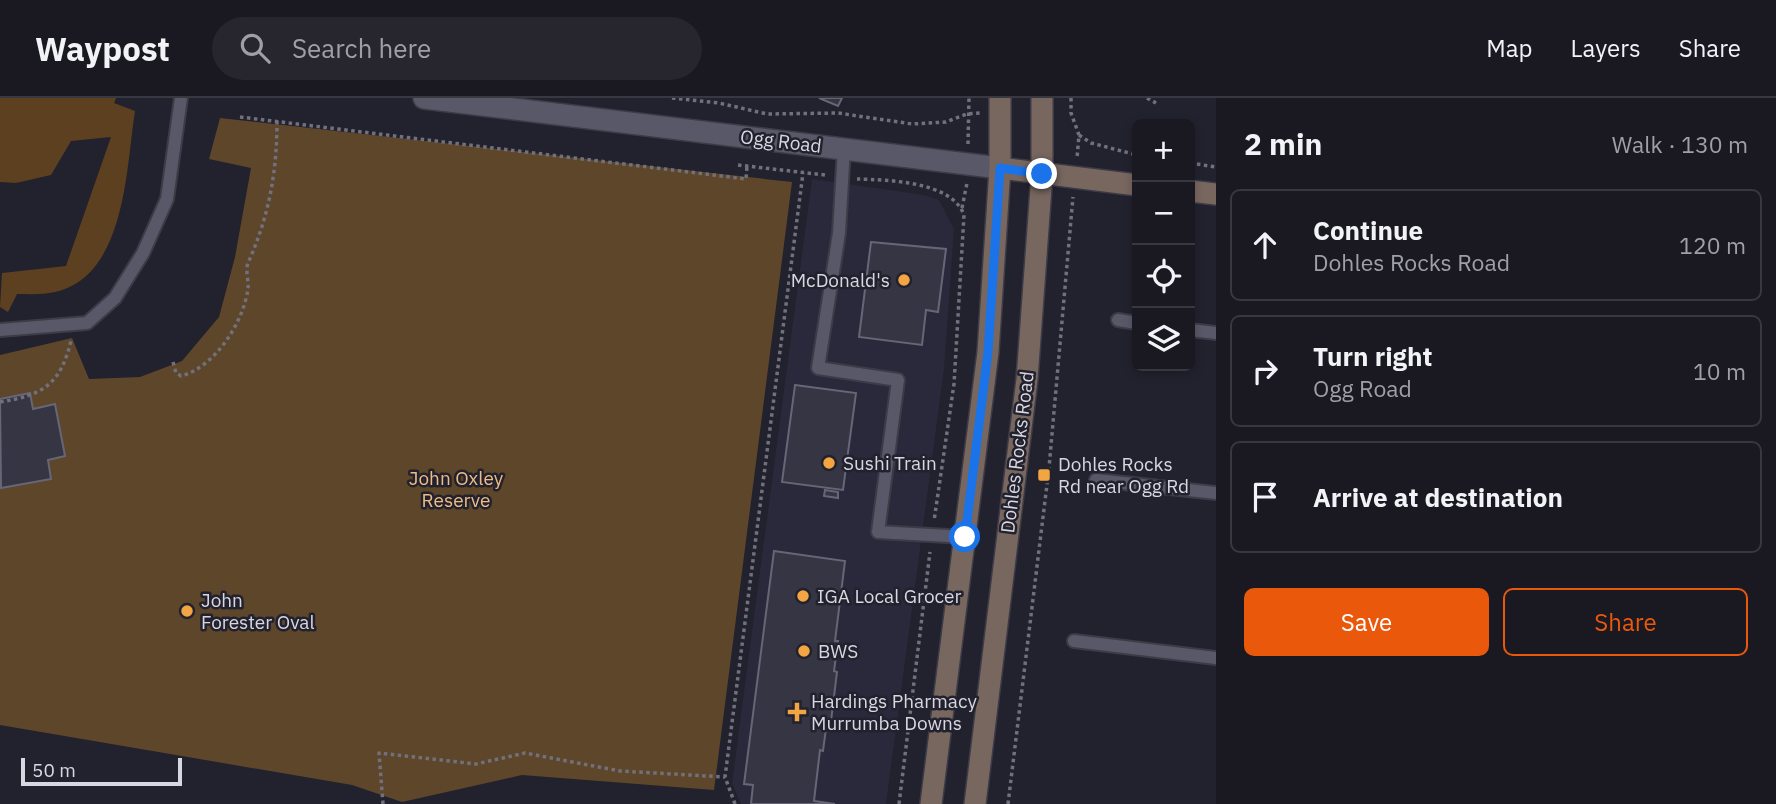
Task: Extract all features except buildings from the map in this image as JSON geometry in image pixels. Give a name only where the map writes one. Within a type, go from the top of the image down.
[{"type":"main road","points":[[931,804],[988,352],[1000,168],[1000,98]]},
{"type":"main road","name":"Dohles Rocks Road","points":[[975,804],[1027,379],[1042,174],[1042,98]]},
{"type":"main road","name":"Ogg Road","points":[[1000,168],[1132,184]]},
{"type":"main road","points":[[1195,192],[1216,194]]},
{"type":"street","name":"Ogg Road","points":[[424,98],[1000,168]]},
{"type":"lane","points":[[0,330],[87,323],[115,298],[143,253],[167,199],[181,98]]},
{"type":"lane","points":[[844,148],[839,233],[818,368],[898,380],[878,531],[932,537],[965,537]]},
{"type":"lane","points":[[1118,320],[1132,322]]},
{"type":"lane","points":[[1195,331],[1216,333]]},
{"type":"lane","points":[[1096,480],[1216,493]]},
{"type":"lane","points":[[1074,641],[1216,658]]},
{"type":"path","points":[[672,98],[719,103],[767,114],[838,113],[912,124],[946,122],[967,114]]},
{"type":"path","points":[[1008,804],[1049,468],[1079,135],[1071,113],[1071,98]]},
{"type":"path","points":[[1147,98],[1156,103]]},
{"type":"path","points":[[240,117],[746,179],[747,166]]},
{"type":"path","points":[[173,362],[176,373],[181,376],[205,364],[227,339],[244,303],[248,263],[256,251],[273,191],[277,121]]},
{"type":"path","points":[[1079,135],[1091,143],[1132,154]]},
{"type":"path","points":[[1195,164],[1216,167]]},
{"type":"path","points":[[738,165],[844,178],[906,182],[937,191],[962,208],[965,236],[954,384],[945,428],[899,804]]},
{"type":"path","points":[[735,804],[725,777],[803,173]]},
{"type":"path","points":[[0,402],[30,397],[50,383],[65,359],[75,324]]},
{"type":"path","points":[[383,804],[379,753],[476,764],[525,753],[620,771],[725,777]]},
{"type":"shaded area","points":[[0,98],[116,98],[114,103],[135,111],[118,217],[109,243],[96,265],[78,282],[55,292],[17,294],[8,312],[0,307],[2,273],[66,266],[111,137],[71,141],[51,175],[16,183],[0,182]]},
{"type":"shaded area","points":[[812,179],[924,195],[939,200],[954,229],[944,369],[886,804],[741,804],[732,783]]},
{"type":"green space","name":"John Oxley Reserve","points":[[220,118],[792,182],[714,790],[522,775],[402,802],[352,785],[0,725],[0,355],[72,338],[89,379],[140,377],[182,361],[219,317],[235,257],[251,168],[209,159]]},
{"type":"place","name":"McDonald's","points":[[904,280]]},
{"type":"place","name":"Sushi Train","points":[[829,463]]},
{"type":"place","name":"Dohles Rocks Rd near Ogg Rd","points":[[1044,475]]},
{"type":"place","name":"IGA Local Grocer","points":[[803,596]]},
{"type":"place","name":"John Forester Oval","points":[[187,611]]},
{"type":"place","name":"BWS","points":[[804,651]]},
{"type":"place","name":"Hardings Pharmacy Murrumba Downs","points":[[797,712]]},
{"type":"route","points":[[965,537],[988,352],[1000,168],[1042,174]]}]
